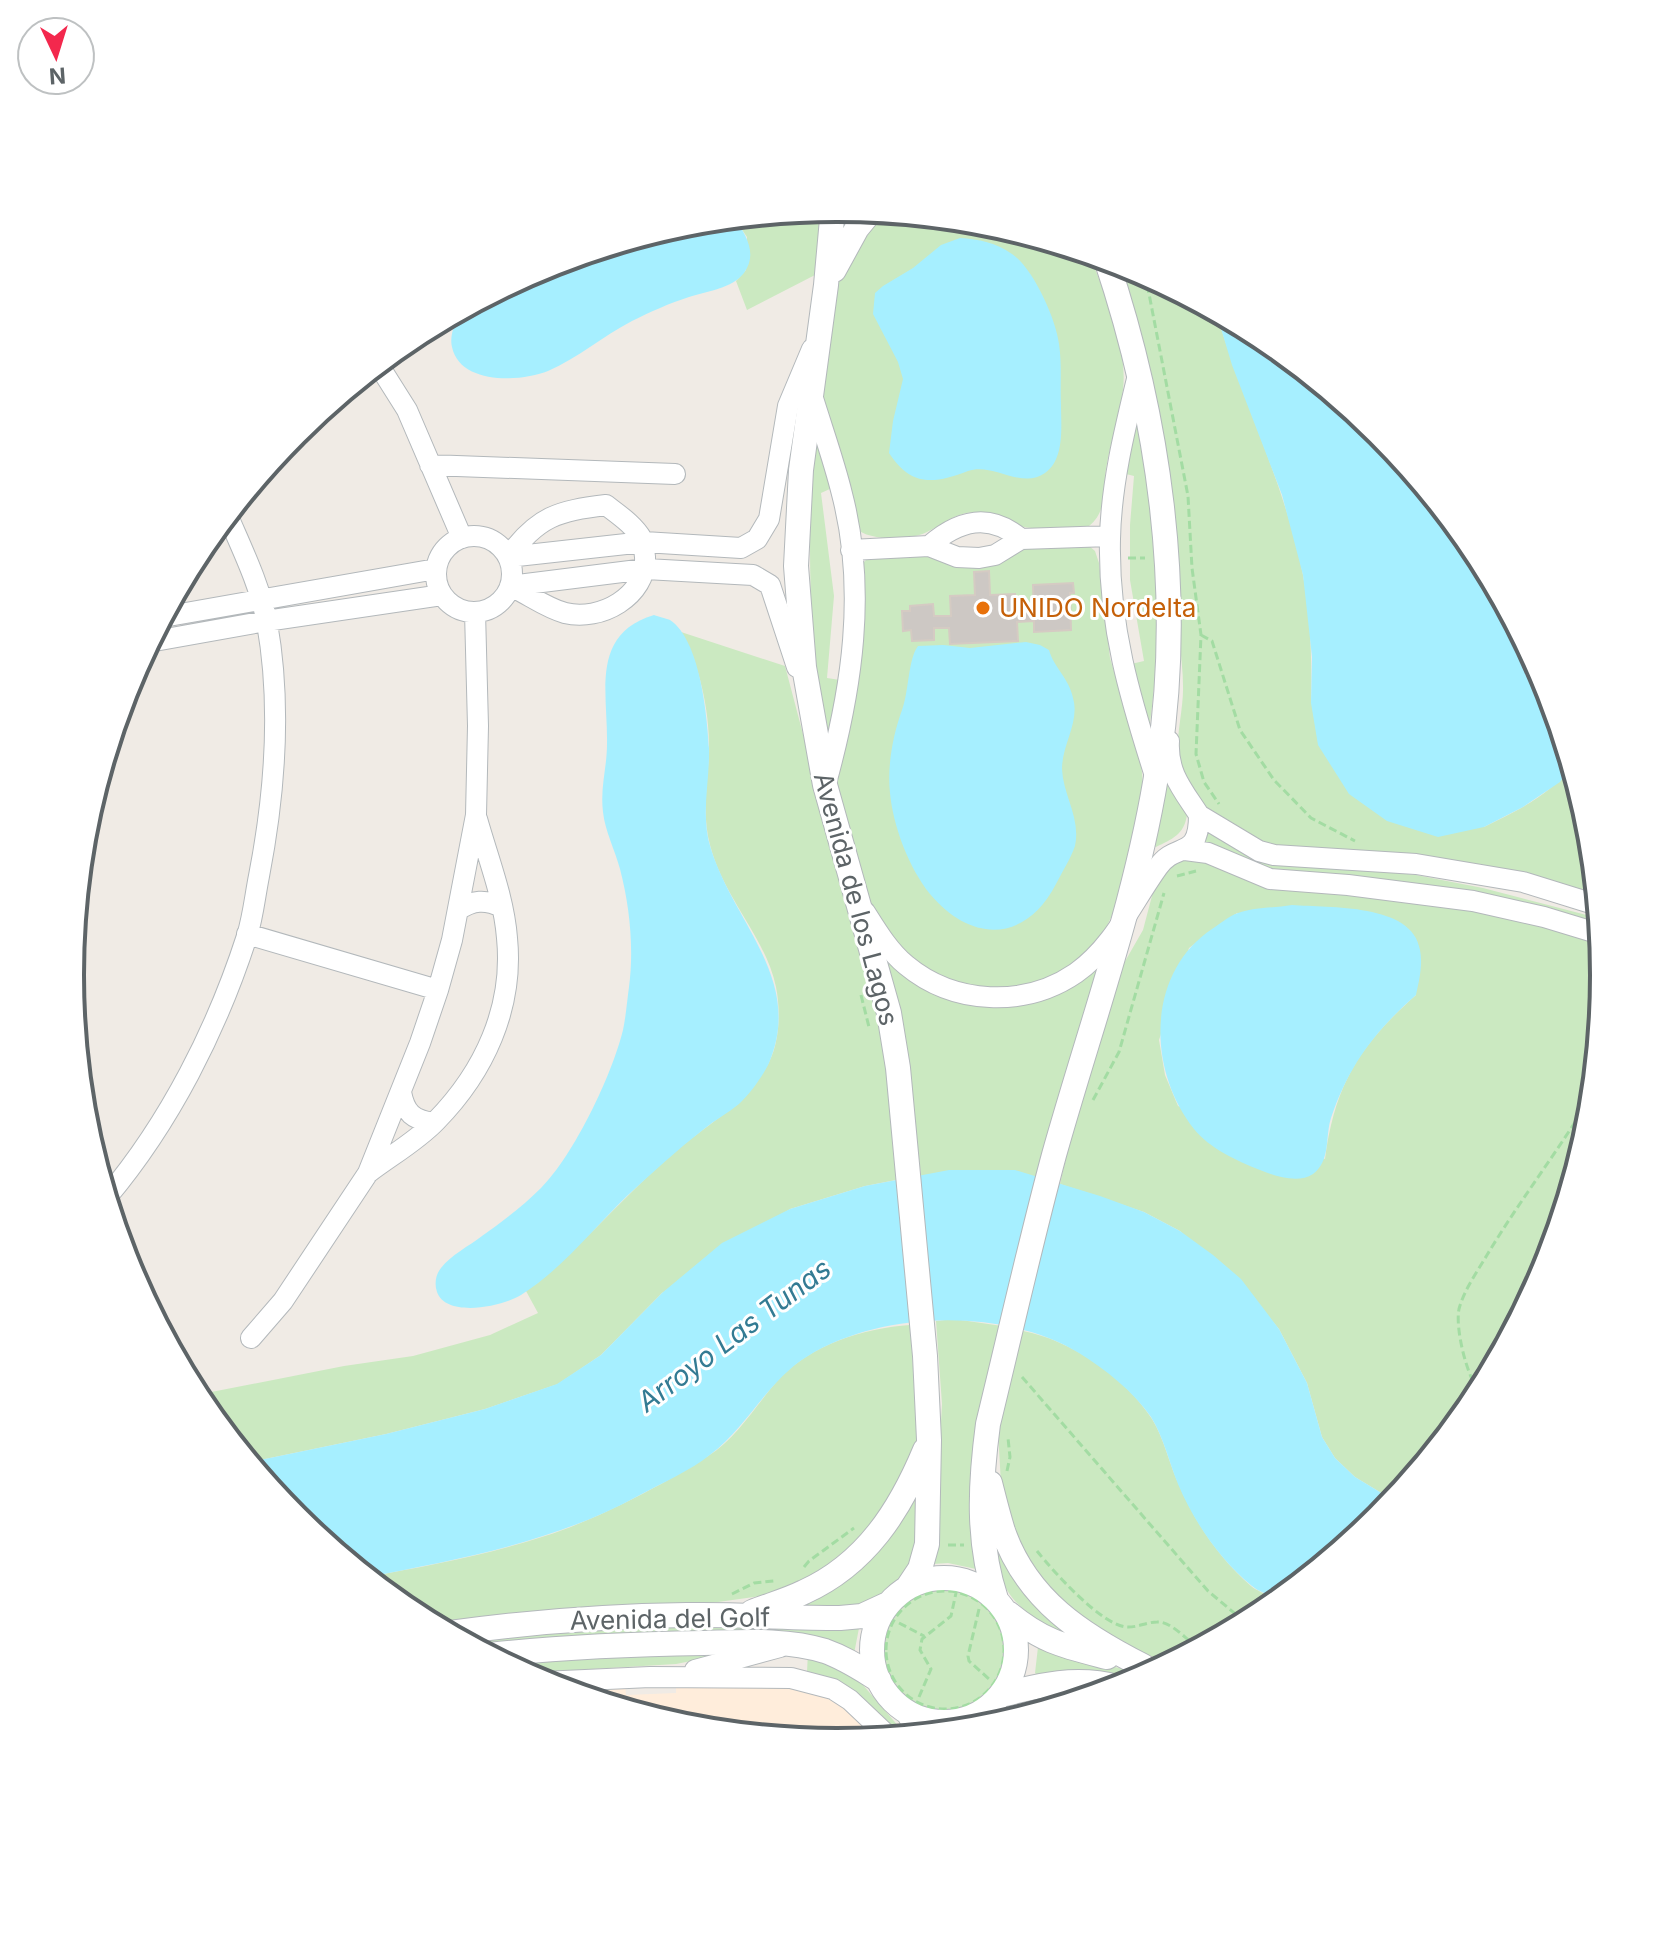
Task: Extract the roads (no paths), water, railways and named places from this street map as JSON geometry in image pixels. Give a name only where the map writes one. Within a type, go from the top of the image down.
[{"type":"street","name":"Avenida de los Lagos","points":[[832,222],[801,470],[796,566],[810,709],[825,785],[889,1013],[904,1135],[925,1356],[929,1440],[927,1544],[920,1569],[908,1587]]},
{"type":"street","points":[[826,285],[862,223]]},
{"type":"street","points":[[1110,273],[1139,374],[1155,451],[1168,637],[1166,694],[1156,779],[1139,867],[1054,1157],[1010,1362],[988,1424],[983,1460],[983,1546],[994,1605],[1031,1632],[1053,1643],[1138,1664]]},
{"type":"street","points":[[508,557],[644,542],[741,548],[757,539],[769,519],[788,406],[818,334]]},
{"type":"street","points":[[384,373],[407,410],[462,538]]},
{"type":"street","points":[[1139,374],[1117,472],[1110,536],[1116,635],[1129,695],[1156,779]]},
{"type":"street","points":[[811,391],[842,494],[851,550],[854,627],[851,674],[841,728],[825,785]]},
{"type":"street","points":[[430,465],[675,474]]},
{"type":"street","points":[[508,557],[519,542],[544,520],[567,510],[606,505],[628,523],[644,542],[646,569],[637,587],[625,600],[588,615],[566,613],[510,586]]},
{"type":"street","points":[[929,546],[954,527],[976,523],[993,522],[1021,539]]},
{"type":"street","points":[[115,1187],[179,1094],[216,1015],[247,934],[264,850],[275,755],[276,698],[266,621],[232,527]]},
{"type":"street","points":[[851,550],[929,546],[957,557],[979,558],[995,555],[1021,539],[1110,536]]},
{"type":"street","points":[[484,537],[502,548],[508,557],[512,568],[510,586],[496,605],[475,612],[453,606],[442,595],[436,569],[444,550],[462,538],[484,537]]},
{"type":"street","points":[[176,615],[436,569]]},
{"type":"street","points":[[510,586],[646,569],[753,575],[770,585],[810,709]]},
{"type":"street","points":[[163,640],[442,595]]},
{"type":"street","points":[[251,1338],[283,1301],[368,1173],[438,990],[458,910],[476,815],[478,726],[475,612]]},
{"type":"street","points":[[1168,637],[1175,682],[1168,753],[1170,767],[1177,784],[1199,815],[1259,851],[1274,855],[1416,864],[1523,882],[1586,902]]},
{"type":"street","points":[[368,1173],[434,1123],[472,1079],[495,1032],[508,973],[507,938],[502,907],[476,815]]},
{"type":"street","points":[[859,902],[881,938],[905,965],[932,983],[981,998],[1015,997],[1048,989],[1077,972],[1123,923],[1162,862],[1185,850],[1198,837],[1199,815]]},
{"type":"street","points":[[1185,850],[1208,853],[1270,879],[1348,885],[1473,901],[1588,930]]},
{"type":"street","points":[[458,910],[478,901],[502,907]]},
{"type":"street","points":[[247,934],[438,990]]},
{"type":"street","points":[[401,1092],[403,1106],[410,1116],[418,1121],[434,1123]]},
{"type":"street","points":[[742,1616],[804,1593],[834,1576],[868,1547],[911,1484],[929,1440]]},
{"type":"street","points":[[983,1460],[1008,1541],[1033,1584],[1053,1608],[1087,1635],[1141,1663]]},
{"type":"street","points":[[935,1721],[922,1718],[911,1706],[890,1697],[879,1680],[873,1661],[872,1641],[877,1622],[890,1612],[908,1587],[938,1577],[958,1586],[984,1589],[1015,1637],[1016,1663],[979,1714]]},
{"type":"street","name":"Avenida del Golf","points":[[467,1631],[604,1618],[851,1617],[890,1612]]},
{"type":"street","name":"Avenida del Golf","points":[[511,1653],[673,1643],[791,1644],[848,1660],[879,1680]]},
{"type":"street","points":[[668,1677],[791,1644]]},
{"type":"street","points":[[576,1681],[668,1677],[791,1678],[820,1685],[850,1700],[878,1726]]},
{"type":"street","points":[[999,1689],[1058,1682],[1091,1683]]},
{"type":"street","points":[[911,1706],[915,1723]]},
{"type":"water","points":[[739,228],[749,244],[748,266],[732,283],[646,314],[559,366],[536,375],[508,378],[479,374],[457,359],[451,343],[454,326],[504,299],[595,261],[690,236]]},
{"type":"water","points":[[960,238],[994,244],[1020,261],[1035,282],[1053,321],[1060,359],[1060,442],[1051,467],[1036,477],[1027,479],[978,469],[924,480],[906,472],[889,453],[903,379],[898,362],[873,314],[875,293],[941,245]]},
{"type":"water","points":[[1220,326],[1295,377],[1333,408],[1403,478],[1434,516],[1463,556],[1512,641],[1550,732],[1563,777],[1560,782],[1523,807],[1484,827],[1438,837],[1387,821],[1349,794],[1318,745],[1311,703],[1312,657],[1303,575],[1282,495]]},
{"type":"water","points":[[654,615],[670,620],[680,630],[695,660],[709,748],[708,836],[722,876],[772,978],[778,1005],[778,1033],[769,1063],[756,1085],[739,1104],[665,1162],[536,1285],[501,1303],[475,1308],[451,1305],[442,1300],[437,1292],[439,1270],[520,1207],[554,1174],[590,1114],[618,1048],[626,1014],[631,943],[623,883],[603,812],[607,744],[605,686],[611,651],[620,636],[634,624]]},
{"type":"water","points":[[1026,642],[1049,650],[1073,698],[1073,724],[1062,769],[1076,826],[1075,846],[1044,903],[1030,917],[998,930],[980,928],[963,922],[946,910],[922,884],[909,859],[898,833],[892,806],[889,772],[892,751],[912,659],[918,646],[970,648]]},
{"type":"water","points":[[1292,905],[1347,908],[1386,916],[1414,935],[1421,961],[1416,995],[1376,1036],[1346,1081],[1331,1118],[1319,1169],[1307,1177],[1294,1179],[1272,1175],[1233,1158],[1215,1148],[1194,1129],[1168,1079],[1162,1051],[1161,1023],[1165,996],[1175,971],[1190,948],[1235,914]]},
{"type":"water","name":"Arroyo Las Tunas","points":[[949,1170],[1015,1170],[1144,1212],[1180,1231],[1241,1279],[1279,1329],[1307,1383],[1322,1437],[1335,1458],[1355,1477],[1382,1493],[1333,1541],[1265,1594],[1252,1586],[1209,1540],[1184,1498],[1151,1417],[1118,1382],[1079,1353],[1049,1338],[981,1322],[944,1320],[872,1330],[838,1341],[808,1356],[781,1378],[724,1443],[703,1460],[606,1512],[540,1537],[437,1563],[382,1574],[305,1507],[262,1460],[386,1434],[485,1409],[557,1384],[601,1355],[662,1293],[722,1243],[790,1209],[865,1186]]},
{"type":"place","name":"UNIDO Nordelta","points":[[983,608]]}]
